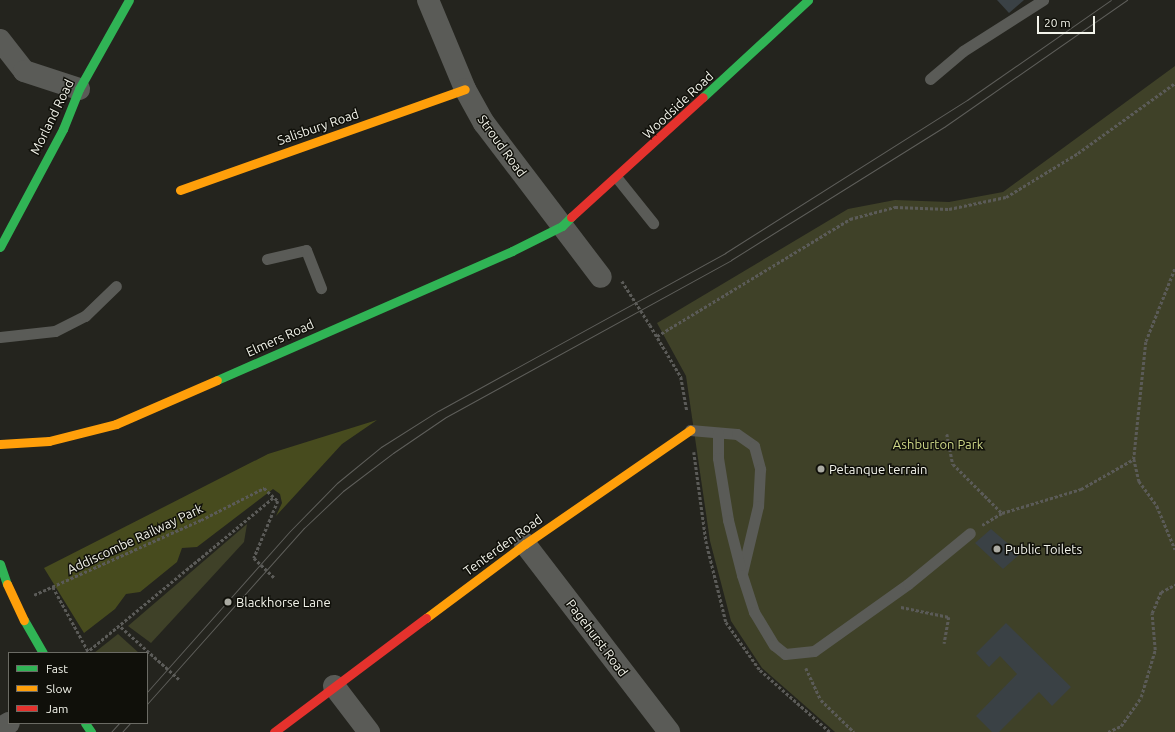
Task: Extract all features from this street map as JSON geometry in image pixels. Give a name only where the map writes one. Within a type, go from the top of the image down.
[{"type":"street","name":"Morland Road","points":[[0,247],[63,129],[79,89],[129,0]]},
{"type":"street","name":"Stroud Road","points":[[428,0],[465,89],[484,123],[601,277]]},
{"type":"street","name":"Woodside Road","points":[[562,226],[617,178],[808,0]]},
{"type":"street","points":[[0,40],[24,71],[79,89]]},
{"type":"street","name":"Salisbury Road","points":[[180,190],[465,89]]},
{"type":"street","name":"Elmers Road","points":[[0,444],[49,441],[116,424],[338,327],[562,226]]},
{"type":"street","name":"Tenterden Road","points":[[274,732],[525,544],[690,430]]},
{"type":"street","name":"Pagehurst Road","points":[[525,544],[669,732]]},
{"type":"street","points":[[0,564],[7,584],[24,620],[42,652]]},
{"type":"street","points":[[334,686],[369,732]]},
{"type":"lane","points":[[930,79],[963,51],[1043,0]]},
{"type":"lane","points":[[617,178],[653,223]]},
{"type":"lane","points":[[267,260],[306,250],[321,288]]},
{"type":"lane","points":[[0,337],[55,331],[100,305],[116,286]]},
{"type":"lane","points":[[332,315],[338,327]]},
{"type":"lane","points":[[690,430],[736,434],[754,446],[760,469],[758,506],[742,575]]},
{"type":"lane","points":[[718,433],[718,458],[728,520],[742,575],[754,612],[774,646],[785,654],[800,655],[814,651],[881,603],[970,533]]},
{"type":"path","points":[[657,336],[850,219],[895,207],[949,209],[1006,197],[1078,153],[1175,83]]},
{"type":"path","points":[[1175,269],[1146,342],[1134,459],[1140,481],[1157,506],[1175,549]]},
{"type":"path","points":[[622,281],[681,377],[690,430]]},
{"type":"path","points":[[947,434],[954,464],[1002,513]]},
{"type":"path","points":[[970,533],[1002,513],[1081,489],[1134,459]]},
{"type":"path","name":"Addiscombe Railway Park","points":[[27,598],[264,488],[274,497]]},
{"type":"path","points":[[53,587],[87,652],[121,627],[274,497],[278,501],[254,558],[274,577]]},
{"type":"path","points":[[1108,732],[1121,726],[1141,697],[1155,650],[1152,613],[1161,592],[1175,585]]},
{"type":"path","points":[[881,603],[949,617],[944,644]]},
{"type":"path","points":[[121,627],[179,679]]},
{"type":"path","points":[[800,655],[821,700],[854,732]]},
{"type":"green space","name":"Ashburton Park","points":[[1175,66],[1175,732],[835,732],[762,668],[731,621],[710,541],[686,376],[657,323],[848,209],[895,200],[949,202],[1003,192]]},
{"type":"green space","points":[[377,420],[342,444],[276,516],[282,503],[280,494],[273,489],[197,547],[182,548],[177,562],[140,592],[126,594],[115,609],[84,633],[44,568],[268,454]]},
{"type":"green space","points":[[247,524],[244,542],[151,643],[128,626]]},
{"type":"green space","points":[[118,634],[138,652],[95,652]]},
{"type":"building","points":[[997,0],[1024,0],[1009,13]]},
{"type":"building","name":"Public Toilets","points":[[991,529],[1020,554],[1003,569],[975,543]]},
{"type":"building","points":[[1006,623],[1071,687],[1052,706],[1039,692],[999,732],[992,732],[976,716],[1017,674],[1000,656],[989,667],[976,653]]},
{"type":"tram line","points":[[148,691],[290,531],[337,483],[381,447],[438,411],[725,253],[967,100],[1111,0]]},
{"type":"tram line","points":[[148,703],[304,528],[343,491],[393,453],[446,417],[731,260],[944,127],[1127,0]]},
{"type":"tram line","points":[[111,732],[118,724]]},
{"type":"tram line","points":[[122,732],[129,724]]},
{"type":"traffic: fast","points":[[0,247],[63,129],[79,89],[129,0]]},
{"type":"traffic: fast","points":[[703,97],[808,0]]},
{"type":"traffic: fast","points":[[217,380],[512,251],[562,226],[571,217]]},
{"type":"traffic: fast","points":[[0,564],[7,584]]},
{"type":"traffic: fast","points":[[24,620],[42,652]]},
{"type":"traffic: fast","points":[[86,724],[91,732]]},
{"type":"traffic: slow","points":[[180,190],[465,89]]},
{"type":"traffic: slow","points":[[0,444],[49,441],[116,424],[217,380]]},
{"type":"traffic: slow","points":[[426,618],[525,544],[690,430]]},
{"type":"traffic: slow","points":[[7,584],[24,620]]},
{"type":"traffic: jam","points":[[571,217],[703,97]]},
{"type":"traffic: jam","points":[[274,732],[426,618]]},
{"type":"place","name":"Petanque terrain","points":[[821,469]]},
{"type":"place","name":"Public Toilets","points":[[997,549]]},
{"type":"place","name":"Blackhorse Lane","points":[[228,602]]}]
